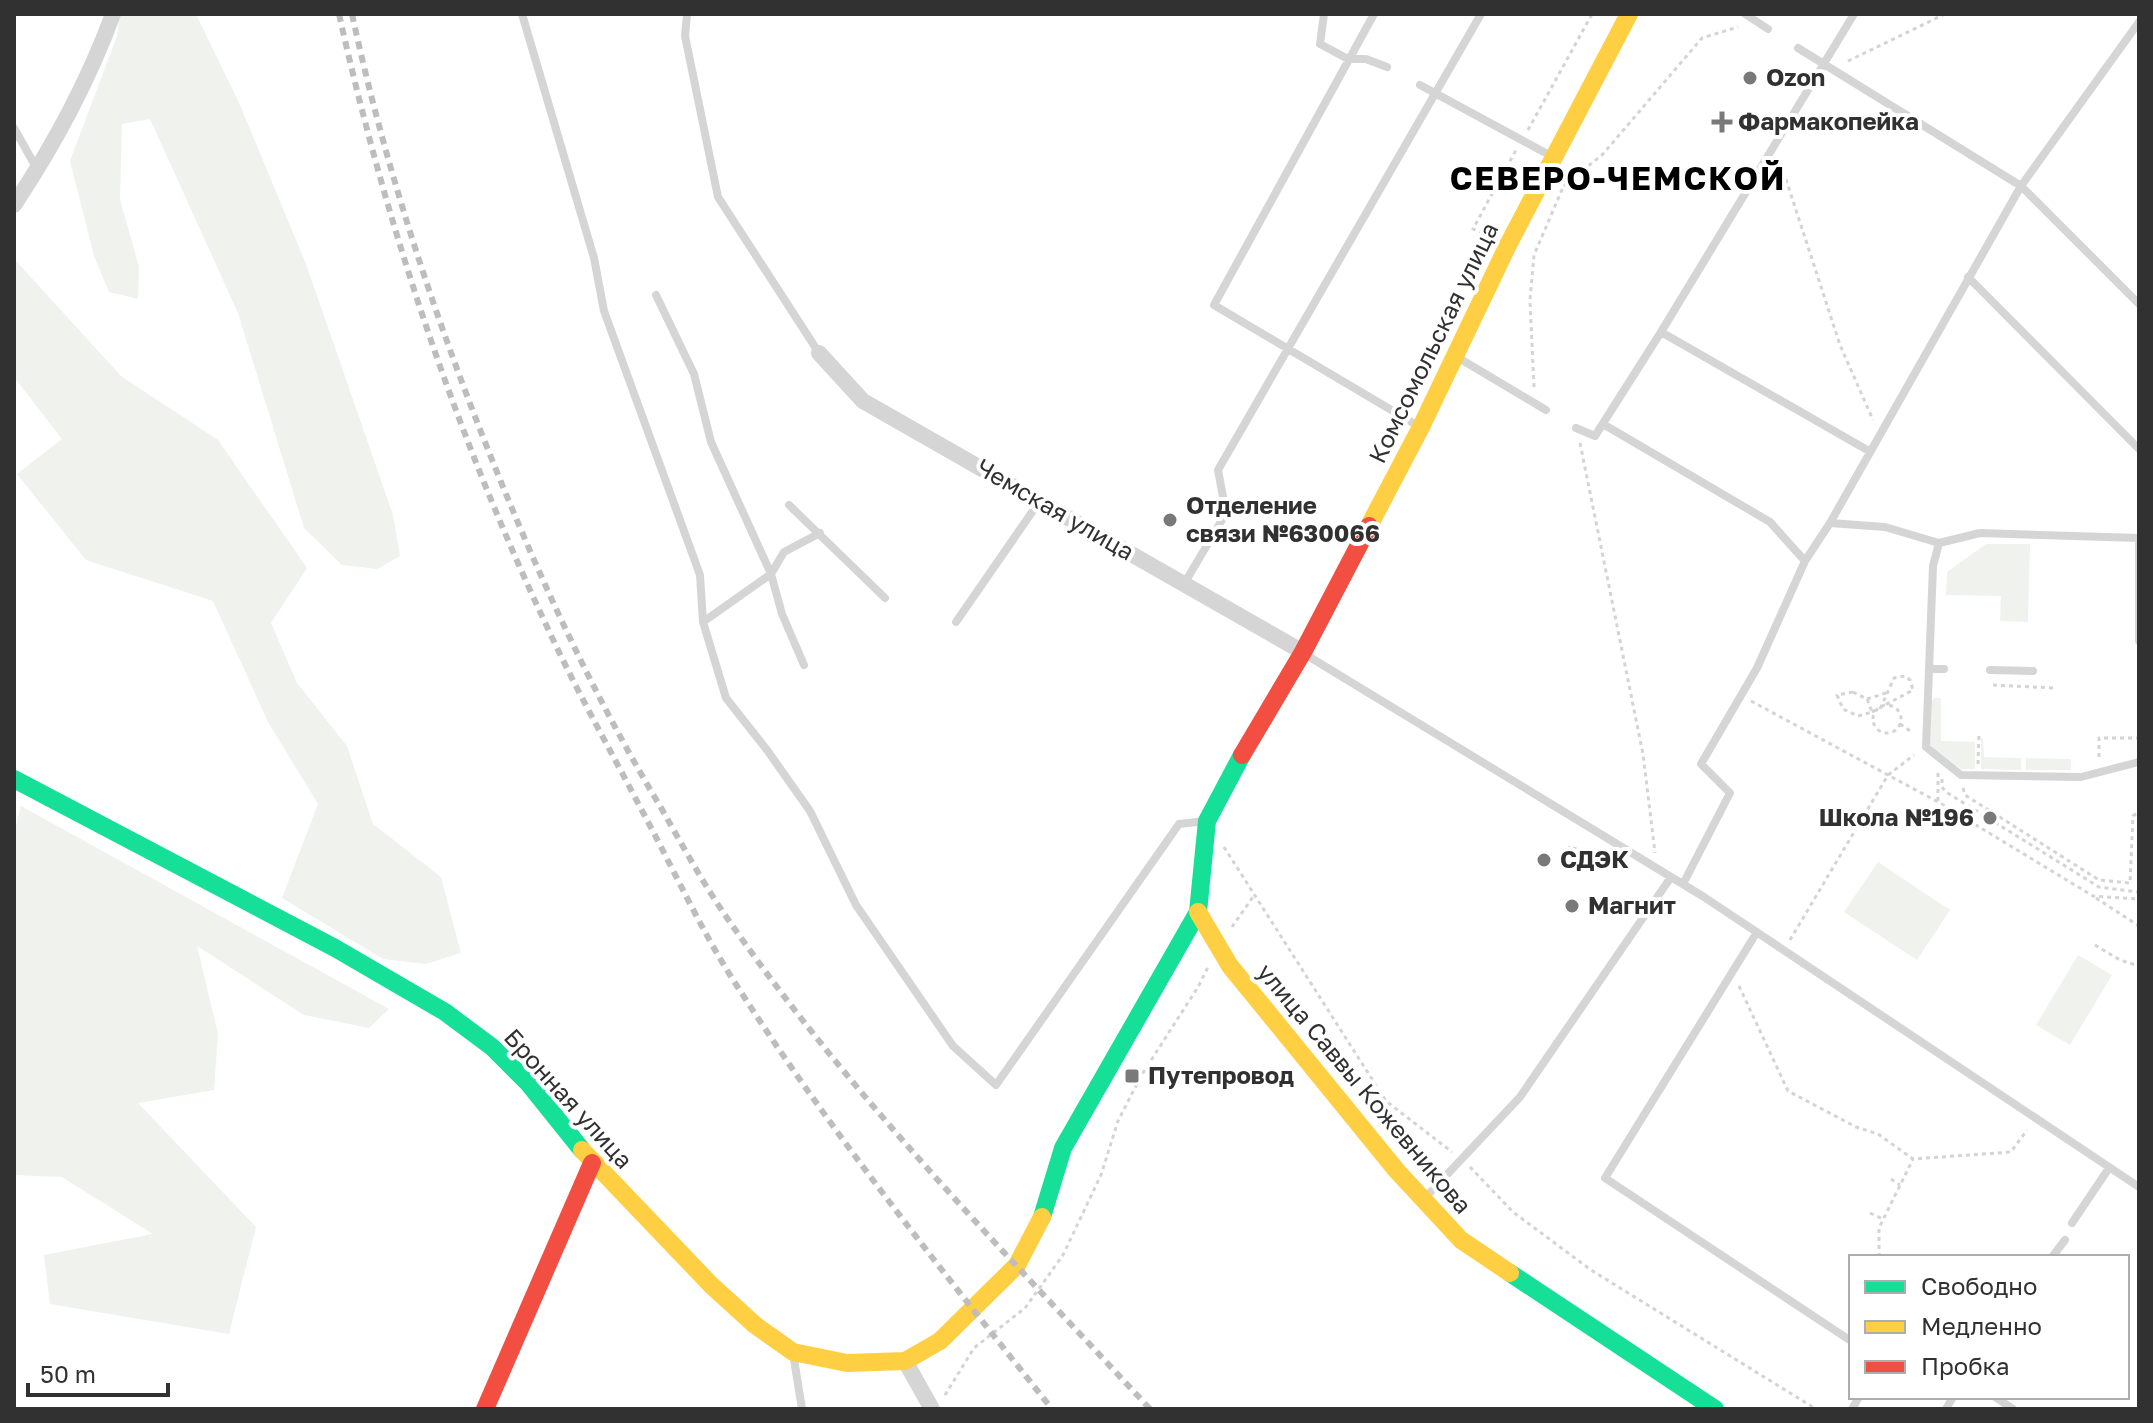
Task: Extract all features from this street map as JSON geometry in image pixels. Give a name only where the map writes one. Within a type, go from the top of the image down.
[{"type":"main road","name":"Комсомольская улица","points":[[1198,912],[1207,821],[1228,779],[1303,652],[1421,427],[1508,245],[1629,14]]},
{"type":"main road","name":"Бронная улица","points":[[14,779],[335,948],[445,1012],[492,1047],[529,1084],[592,1163],[711,1285],[755,1325],[793,1352],[847,1363],[905,1361],[940,1341],[1017,1265],[1044,1213],[1063,1148],[1198,912]]},
{"type":"main road","name":"улица Саввы Кожевникова","points":[[1198,912],[1230,966],[1423,1200],[1461,1240],[1715,1409]]},
{"type":"main road","points":[[485,1409],[592,1163]]},
{"type":"street","points":[[14,205],[37,170],[96,61],[113,14]]},
{"type":"street","name":"Чемская улица","points":[[819,353],[863,401],[1303,652]]},
{"type":"street","points":[[905,1361],[938,1404]]},
{"type":"lane","points":[[522,14],[594,258],[604,311],[700,575],[703,622],[726,698],[810,811],[856,905],[953,1046],[996,1085],[1179,824],[1207,821]]},
{"type":"lane","points":[[687,14],[685,36],[718,197],[819,353]]},
{"type":"lane","points":[[1324,14],[1320,44],[1348,59],[1366,59],[1387,67]]},
{"type":"lane","points":[[1374,14],[1214,305],[1421,427]]},
{"type":"lane","points":[[1184,584],[1226,513],[1218,470],[1481,14]]},
{"type":"lane","points":[[1745,14],[1768,29]]},
{"type":"lane","points":[[1576,428],[1595,436],[1774,145],[1828,66],[1854,14]]},
{"type":"lane","points":[[1683,884],[1730,793],[1701,764],[1757,668],[1805,561],[1830,523],[2021,186],[2139,22]]},
{"type":"lane","points":[[1798,48],[2021,186],[2139,304]]},
{"type":"lane","points":[[1420,85],[1554,158]]},
{"type":"lane","points":[[14,128],[37,170]]},
{"type":"lane","points":[[1968,277],[2139,449]]},
{"type":"lane","points":[[656,295],[694,374],[711,442],[771,574],[782,614],[804,665]]},
{"type":"lane","points":[[1661,332],[1869,451]]},
{"type":"lane","points":[[1455,356],[1546,410]]},
{"type":"lane","points":[[1603,424],[1770,522],[1805,561]]},
{"type":"lane","points":[[956,622],[1039,501]]},
{"type":"lane","points":[[789,505],[885,598]]},
{"type":"lane","points":[[1830,523],[1885,527],[1939,543],[1980,533],[2139,538],[2139,641]]},
{"type":"lane","points":[[703,622],[771,574],[784,552],[820,533]]},
{"type":"lane","points":[[1939,543],[1933,566],[1926,747],[1961,775],[2081,777],[2139,762]]},
{"type":"lane","points":[[1303,652],[1683,884],[2139,1187]]},
{"type":"lane","points":[[1929,669],[1944,669]]},
{"type":"lane","points":[[1990,670],[2033,671]]},
{"type":"lane","points":[[1423,1200],[1520,1097],[1671,877]]},
{"type":"lane","points":[[1757,932],[1605,1178],[1849,1340]]},
{"type":"lane","points":[[2072,1223],[2109,1168]]},
{"type":"lane","points":[[2054,1255],[2065,1240]]},
{"type":"lane","points":[[793,1352],[802,1409]]},
{"type":"path","points":[[1473,229],[1592,14]]},
{"type":"path","points":[[1828,66],[1945,14]]},
{"type":"path","points":[[1564,186],[1603,154],[1702,38],[1757,22]]},
{"type":"path","points":[[1774,145],[1840,345],[1879,433]]},
{"type":"path","points":[[1534,255],[1530,300],[1535,403]]},
{"type":"path","points":[[1576,428],[1643,754],[1657,868]]},
{"type":"path","points":[[1872,712],[1867,699],[1853,692],[1837,695],[1843,709],[1858,716],[1872,712],[1881,707],[1913,690],[1910,680],[1899,676],[1894,678],[1881,707],[1873,717],[1874,726],[1884,733],[1894,731],[1900,724],[1898,711],[1890,706],[1881,707]]},
{"type":"path","points":[[1989,685],[2054,688]]},
{"type":"path","points":[[1867,699],[1886,693]]},
{"type":"path","points":[[1741,695],[1938,802],[2139,926]]},
{"type":"path","points":[[1978,775],[1979,733]]},
{"type":"path","points":[[2098,773],[2099,738],[2139,738]]},
{"type":"path","points":[[1940,759],[1942,787],[1946,792],[2099,887],[2139,892]]},
{"type":"path","points":[[1784,950],[1888,775],[1902,764]]},
{"type":"path","points":[[1961,775],[1965,795],[2099,880],[2130,883],[2133,816],[2139,811]]},
{"type":"path","points":[[1938,781],[1938,802]]},
{"type":"path","points":[[1564,857],[1570,846],[1596,859]]},
{"type":"path","points":[[938,1404],[974,1348],[1025,1308],[1063,1255],[1101,1175],[1118,1121],[1141,1076],[1198,987],[1218,947],[1255,894]]},
{"type":"path","points":[[2093,896],[2139,899]]},
{"type":"path","points":[[2095,945],[2120,960],[2139,966]]},
{"type":"path","points":[[1732,972],[1788,1091],[1856,1127],[1878,1134],[1913,1159],[2011,1152],[2035,1118]]},
{"type":"path","points":[[1879,1255],[1879,1228],[1913,1159]]},
{"type":"path","points":[[1891,1179],[1900,1185]]},
{"type":"path","points":[[1870,1213],[1883,1219]]},
{"type":"shaded area","points":[[120,14],[196,14],[240,105],[306,264],[393,515],[400,556],[377,569],[342,565],[304,528],[238,313],[150,119],[122,124],[120,199],[139,267],[138,299],[109,292],[94,256],[70,161],[117,36]]},
{"type":"shaded area","points":[[17,262],[121,376],[218,440],[307,568],[271,623],[297,683],[347,746],[373,824],[441,877],[461,953],[426,964],[383,959],[282,898],[318,804],[268,722],[213,601],[86,560],[17,474],[62,439],[14,377],[14,265]]},
{"type":"shaded area","points":[[1986,544],[2030,544],[2028,622],[2000,621],[2001,596],[1946,595],[1947,572]]},
{"type":"shaded area","points":[[1941,698],[1941,741],[1975,742],[1975,769],[1961,769],[1930,745],[1931,701]]},
{"type":"shaded area","points":[[1981,738],[1984,757],[2021,758],[2021,770],[1981,769]]},
{"type":"shaded area","points":[[2026,758],[2071,759],[2071,770],[2026,770]]},
{"type":"shaded area","points":[[21,806],[389,1009],[369,1028],[304,1015],[197,946],[218,1034],[214,1090],[138,1103],[256,1227],[229,1334],[50,1304],[44,1255],[153,1234],[62,1177],[14,1175],[14,833]]},
{"type":"shaded area","points":[[1878,862],[1950,910],[1917,960],[1844,912]]},
{"type":"shaded area","points":[[2078,955],[2112,975],[2070,1045],[2036,1025]]},
{"type":"railway","points":[[339,14],[380,178],[404,259],[459,419],[523,575],[578,691],[706,934],[767,1032],[885,1196],[1052,1409]]},
{"type":"railway","points":[[352,14],[378,122],[426,281],[502,484],[586,671],[698,873],[771,978],[873,1106],[982,1229],[1150,1409]]},
{"type":"traffic: fast","points":[[1042,1217],[1063,1148],[1198,912],[1207,821],[1242,755]]},
{"type":"traffic: fast","points":[[14,779],[335,948],[445,1012],[492,1047],[529,1084],[582,1150]]},
{"type":"traffic: fast","points":[[1510,1273],[1715,1409]]},
{"type":"traffic: slow","points":[[1369,526],[1421,427],[1508,245],[1629,14]]},
{"type":"traffic: slow","points":[[1198,912],[1230,966],[1397,1171],[1461,1240],[1510,1273]]},
{"type":"traffic: slow","points":[[582,1150],[711,1285],[755,1325],[793,1352],[847,1363],[905,1361],[940,1341],[1017,1265],[1042,1217]]},
{"type":"traffic: jam","points":[[1242,755],[1303,652],[1369,526]]},
{"type":"traffic: jam","points":[[485,1409],[592,1163]]},
{"type":"place","name":"Ozon","points":[[1750,78]]},
{"type":"place","name":"Фармакопейка","points":[[1722,122]]},
{"type":"place","name":"Отделение связи №630066","points":[[1170,520]]},
{"type":"place","name":"Школа №196","points":[[1990,818]]},
{"type":"place","name":"СДЭК","points":[[1544,860]]},
{"type":"place","name":"Магнит","points":[[1572,906]]},
{"type":"place","name":"Путепровод","points":[[1132,1076]]},
{"type":"district","name":"СЕВЕРО-ЧЕМСКОЙ","points":[[1618,179]]}]
